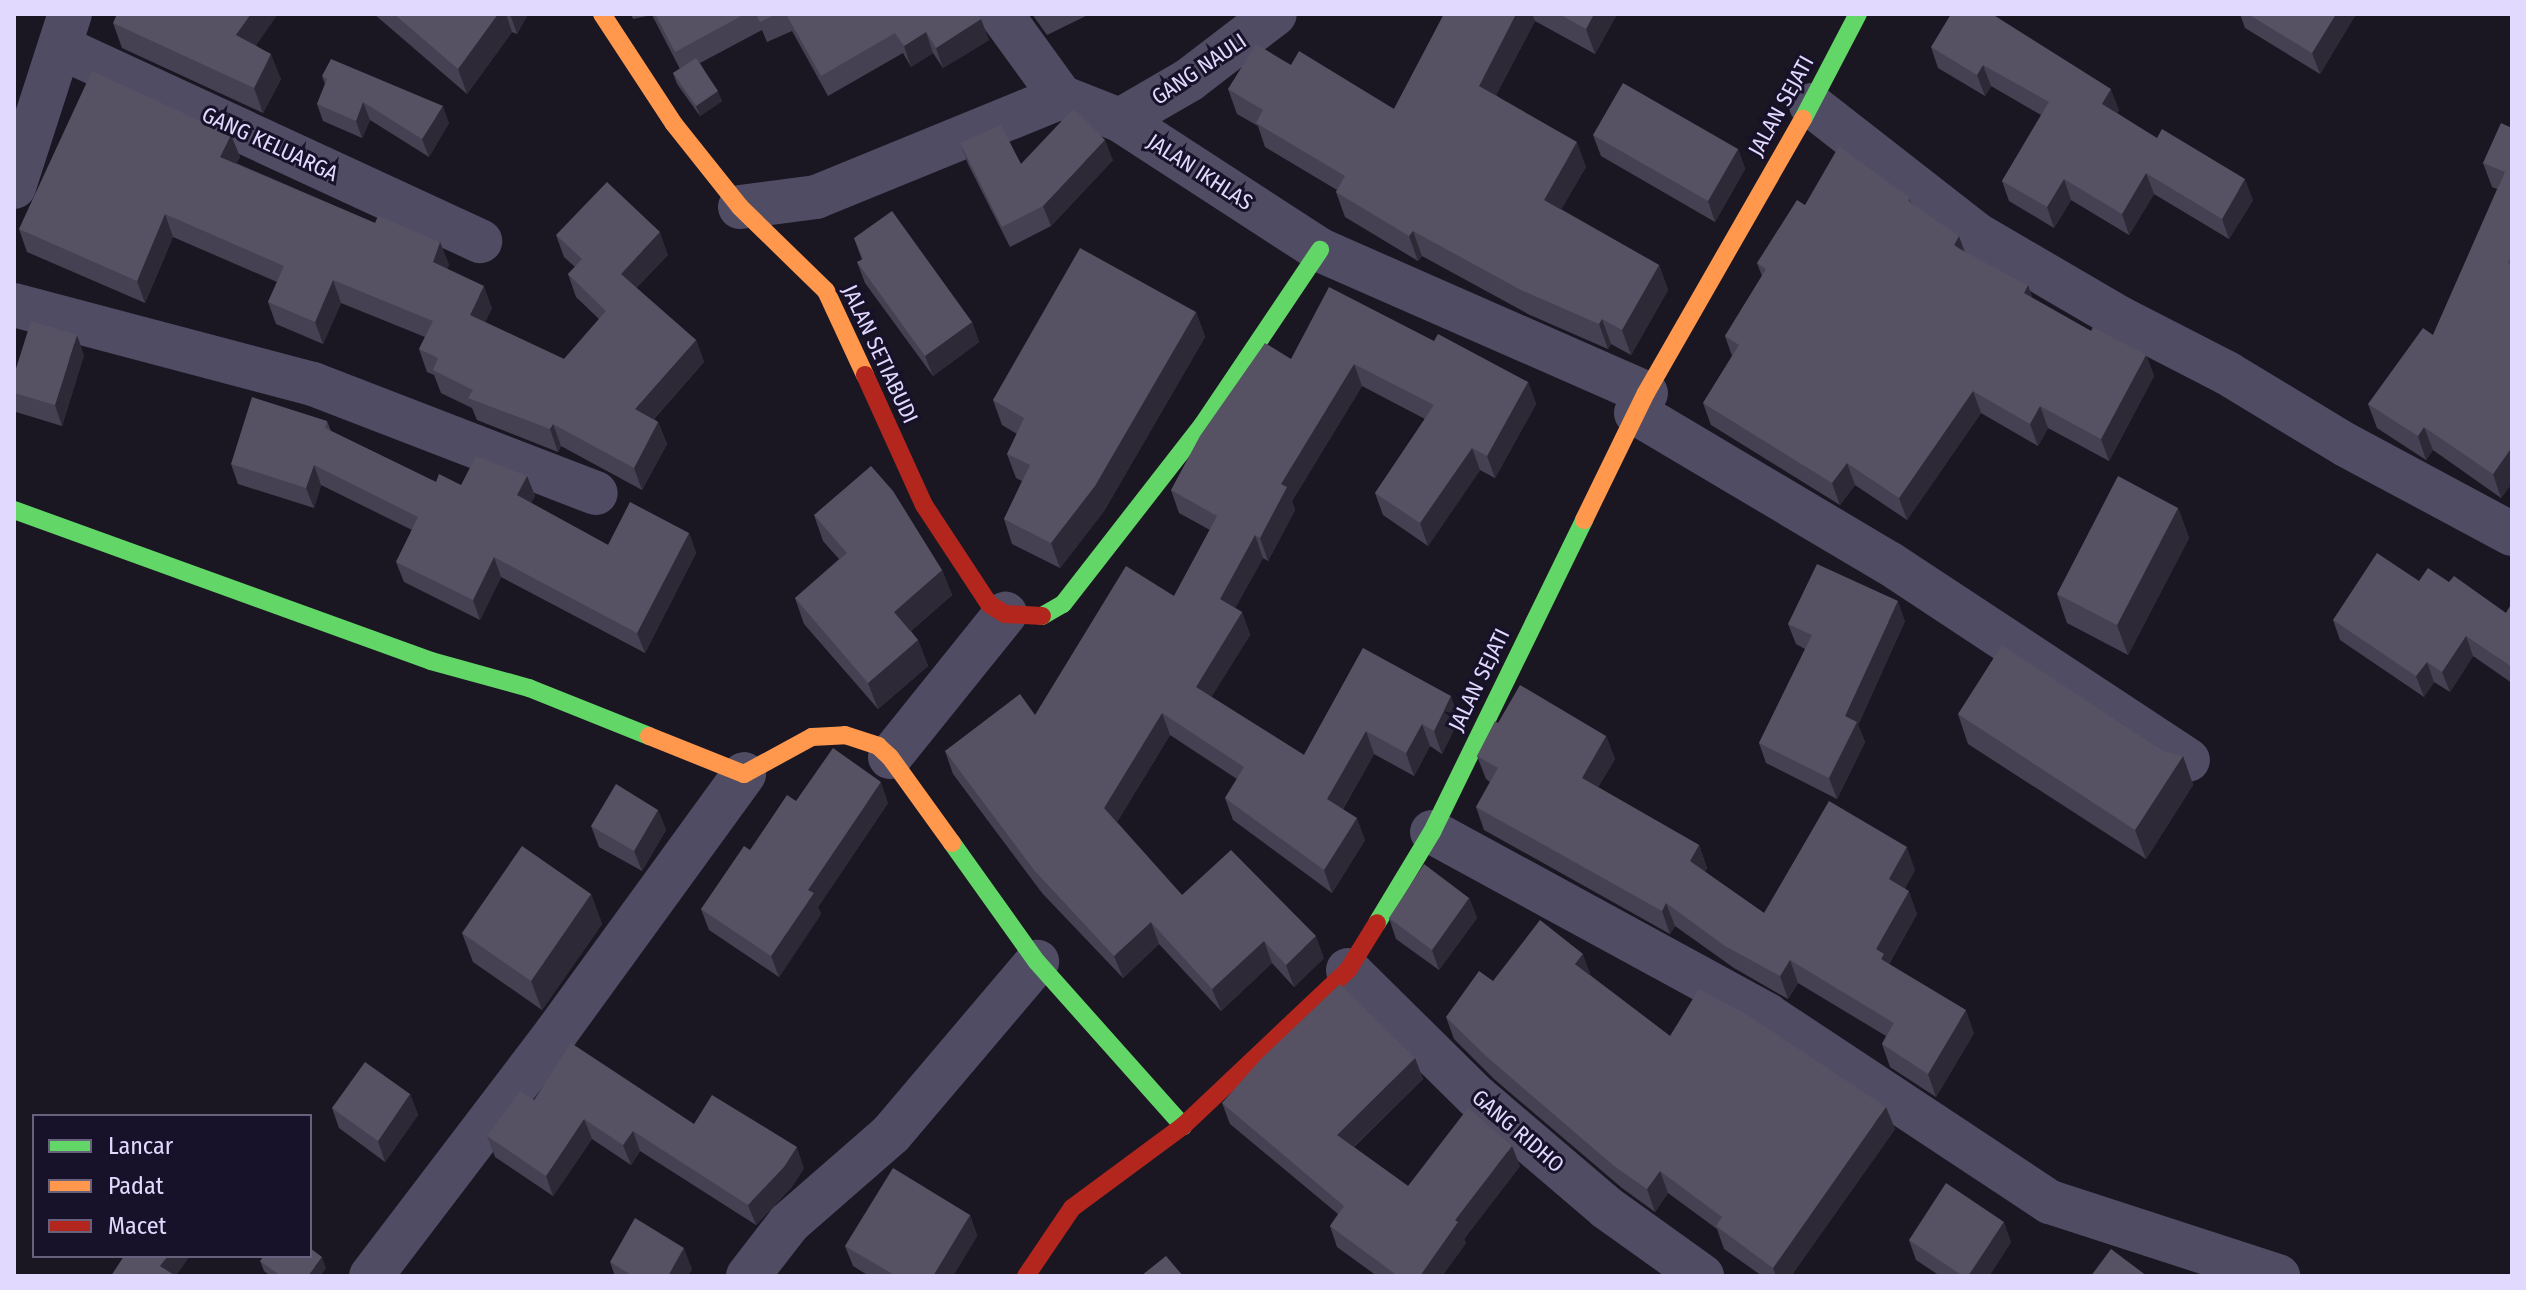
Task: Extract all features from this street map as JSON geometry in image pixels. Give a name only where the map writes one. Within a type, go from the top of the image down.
[{"type":"street","name":"JALAN SETIABUDI","points":[[602,14],[621,48],[674,124],[740,207],[826,291],[924,505],[974,584],[989,604],[1005,614]]},
{"type":"street","points":[[740,207],[816,197],[1061,97],[1001,14]]},
{"type":"street","name":"GANG NAULI","points":[[1120,120],[1189,80],[1275,14]]},
{"type":"street","name":"JALAN SEJATI","points":[[1026,1276],[1072,1208],[1183,1126],[1348,970],[1432,832],[1641,403],[1811,105],[1858,14]]},
{"type":"street","points":[[14,187],[65,31]]},
{"type":"street","name":"GANG KELUARGA","points":[[65,31],[480,241]]},
{"type":"street","name":"JALAN IKHLAS","points":[[1061,97],[1120,120],[1320,250],[1641,403],[2188,760]]},
{"type":"street","points":[[1811,105],[1976,234],[2120,318],[2227,373],[2346,445],[2512,534]]},
{"type":"street","points":[[890,757],[1005,614],[1038,618],[1063,604],[1203,424],[1320,250]]},
{"type":"street","points":[[14,305],[313,384],[596,493]]},
{"type":"street","points":[[14,510],[431,661],[529,688],[744,774]]},
{"type":"street","points":[[371,1276],[556,1033],[744,774],[797,744],[829,734],[861,738],[890,757],[1037,962],[1183,1126]]},
{"type":"street","points":[[1432,832],[1767,1015],[2050,1202],[2278,1276]]},
{"type":"street","points":[[748,1276],[789,1223],[891,1134],[1037,962]]},
{"type":"street","name":"GANG RIDHO","points":[[1348,970],[1489,1107],[1607,1208],[1702,1276]]},
{"type":"building","points":[[117,14],[251,14],[236,35],[271,54],[254,88],[113,23]]},
{"type":"building","points":[[394,14],[498,14],[458,69]]},
{"type":"building","points":[[655,14],[745,14],[675,52]]},
{"type":"building","points":[[756,14],[776,14],[760,22]]},
{"type":"building","points":[[786,14],[978,14],[981,19],[936,48],[926,32],[904,46],[895,33],[821,76]]},
{"type":"building","points":[[1444,14],[1516,14],[1479,86],[1577,142],[1544,200],[1659,265],[1622,330],[1602,319],[1599,324],[1521,290],[1413,231],[1409,236],[1336,192],[1345,176],[1256,123],[1263,110],[1228,89],[1256,44],[1291,65],[1299,51],[1394,109]]},
{"type":"building","points":[[1559,14],[1594,14],[1586,29]]},
{"type":"building","points":[[1951,14],[1992,14],[2111,89],[2102,104],[2157,138],[2162,129],[2245,179],[2222,219],[2146,173],[2122,214],[2064,179],[2047,207],[2002,181],[2049,102],[1983,65],[1977,75],[1931,47]]},
{"type":"building","points":[[2248,14],[2336,14],[2312,53]]},
{"type":"building","points":[[696,58],[718,91],[696,106],[673,73]]},
{"type":"building","points":[[331,59],[443,106],[422,139],[363,102],[356,121],[317,104],[327,79],[322,76]]},
{"type":"building","points":[[92,71],[231,135],[220,157],[375,223],[378,216],[440,242],[433,262],[484,286],[470,315],[564,359],[606,311],[568,274],[582,259],[556,235],[607,182],[660,232],[621,274],[696,340],[635,409],[658,422],[634,468],[553,424],[550,429],[468,398],[473,390],[433,370],[438,358],[419,349],[433,321],[333,280],[315,322],[268,302],[284,266],[165,214],[137,281],[19,229]]},
{"type":"building","points":[[1623,83],[1738,149],[1708,201],[1593,135]]},
{"type":"building","points":[[1072,110],[1105,140],[1043,206],[1002,227],[960,143],[1001,125],[1021,164]]},
{"type":"building","points":[[2501,123],[2512,128],[2512,255],[2508,263],[2512,265],[2512,447],[2493,474],[2424,427],[2418,436],[2368,404],[2423,328],[2433,335],[2505,172],[2483,163]]},
{"type":"building","points":[[1839,146],[1910,198],[1908,201],[1959,236],[1954,245],[2028,285],[2024,293],[2091,331],[2093,327],[2146,355],[2101,439],[2040,406],[2030,424],[1973,391],[1899,498],[1847,463],[1832,483],[1703,403],[1739,345],[1725,336],[1766,269],[1757,263],[1797,200],[1805,205]]},
{"type":"building","points":[[892,211],[972,322],[925,356],[857,262],[863,259],[854,238]]},
{"type":"building","points":[[1080,248],[1196,312],[1095,486],[1051,543],[1004,519],[1030,465],[1007,454],[1024,418],[993,400]]},
{"type":"building","points":[[1329,287],[1434,341],[1438,334],[1528,382],[1487,456],[1472,448],[1420,523],[1375,493],[1434,405],[1354,364],[1281,484],[1287,487],[1260,538],[1255,535],[1220,599],[1242,612],[1196,687],[1304,755],[1363,648],[1451,696],[1434,731],[1422,724],[1406,753],[1366,731],[1327,799],[1357,818],[1324,870],[1225,798],[1244,767],[1162,713],[1104,808],[1182,895],[1231,850],[1316,936],[1286,965],[1264,941],[1212,989],[1151,922],[1114,956],[1034,870],[945,751],[1020,694],[1035,715],[1126,566],[1174,596],[1217,516],[1171,490],[1200,436],[1265,343],[1291,359]]},
{"type":"building","points":[[31,321],[77,335],[55,405],[14,393],[14,375]]},
{"type":"building","points":[[252,397],[327,421],[325,428],[436,482],[439,474],[461,485],[476,456],[527,476],[517,495],[608,545],[630,502],[689,533],[637,633],[494,557],[473,600],[396,562],[418,517],[314,465],[306,488],[231,464]]},
{"type":"building","points":[[871,466],[893,491],[942,570],[894,612],[918,640],[868,683],[795,598],[847,553],[814,515]]},
{"type":"building","points":[[2118,476],[2178,508],[2117,625],[2057,594]]},
{"type":"building","points":[[2377,553],[2419,581],[2428,568],[2449,582],[2454,576],[2506,613],[2512,603],[2512,667],[2466,636],[2442,672],[2427,662],[2416,676],[2333,620]]},
{"type":"building","points":[[1817,564],[1898,601],[1845,716],[1857,722],[1829,778],[1759,743],[1812,635],[1788,624]]},
{"type":"building","points":[[2002,645],[2163,751],[2183,756],[2135,830],[1958,714]]},
{"type":"building","points":[[1520,685],[1606,736],[1582,778],[1699,845],[1690,861],[1764,913],[1829,801],[1907,847],[1889,879],[1909,891],[1876,949],[1884,954],[1881,959],[1966,1010],[1928,1074],[1882,1044],[1894,1023],[1790,960],[1780,976],[1725,946],[1666,903],[1662,911],[1476,807],[1498,768],[1477,756],[1495,721],[1498,723]]},
{"type":"building","points":[[833,748],[881,782],[808,890],[814,893],[771,956],[701,909],[744,846],[750,850],[787,795],[796,801]]},
{"type":"building","points":[[616,784],[658,810],[634,851],[591,826]]},
{"type":"building","points":[[522,846],[591,894],[531,981],[462,933]]},
{"type":"building","points":[[1424,864],[1469,898],[1432,950],[1389,918]]},
{"type":"building","points":[[1540,920],[1583,954],[1575,964],[1670,1036],[1699,989],[1746,1014],[1886,1107],[1773,1268],[1716,1226],[1722,1217],[1660,1171],[1647,1189],[1614,1166],[1486,1056],[1446,1017],[1479,971],[1493,981]]},
{"type":"building","points":[[1340,984],[1415,1058],[1337,1135],[1408,1186],[1468,1108],[1512,1146],[1455,1220],[1458,1222],[1420,1276],[1398,1276],[1330,1226],[1344,1206],[1222,1103],[1262,1058]]},
{"type":"building","points":[[571,1043],[694,1124],[712,1095],[797,1147],[784,1167],[748,1205],[633,1131],[623,1145],[584,1119],[546,1176],[487,1136],[520,1091],[534,1100]]},
{"type":"building","points":[[365,1062],[410,1094],[378,1141],[332,1108]]},
{"type":"building","points":[[893,1168],[970,1215],[933,1276],[896,1276],[845,1246]]},
{"type":"building","points":[[1946,1183],[2004,1222],[1968,1276],[1963,1276],[1909,1240]]},
{"type":"building","points":[[635,1218],[684,1248],[668,1276],[633,1276],[610,1262]]},
{"type":"building","points":[[2111,1249],[2147,1276],[2091,1276]]},
{"type":"building","points":[[312,1250],[322,1257],[308,1276],[281,1276],[260,1261],[262,1258],[312,1258]]},
{"type":"building","points":[[1166,1256],[1183,1276],[1141,1276]]},
{"type":"building","points":[[123,1258],[166,1258],[160,1266],[176,1276],[111,1276]]},
{"type":"traffic: fast","points":[[1803,119],[1858,14]]},
{"type":"traffic: fast","points":[[1042,616],[1063,604],[1203,424],[1320,250]]},
{"type":"traffic: fast","points":[[14,510],[431,661],[529,688],[649,736]]},
{"type":"traffic: fast","points":[[1377,923],[1432,832],[1584,520]]},
{"type":"traffic: fast","points":[[952,843],[1037,962],[1183,1126]]},
{"type":"traffic: slow","points":[[602,14],[674,124],[740,207],[826,291],[865,375]]},
{"type":"traffic: slow","points":[[1584,520],[1646,393],[1803,119]]},
{"type":"traffic: slow","points":[[649,736],[744,774],[812,737],[845,735],[878,746],[890,757],[952,843]]},
{"type":"traffic: jam","points":[[865,375],[924,505],[989,604],[1005,614],[1042,616]]},
{"type":"traffic: jam","points":[[1026,1276],[1072,1208],[1183,1126],[1348,970],[1377,923]]}]
